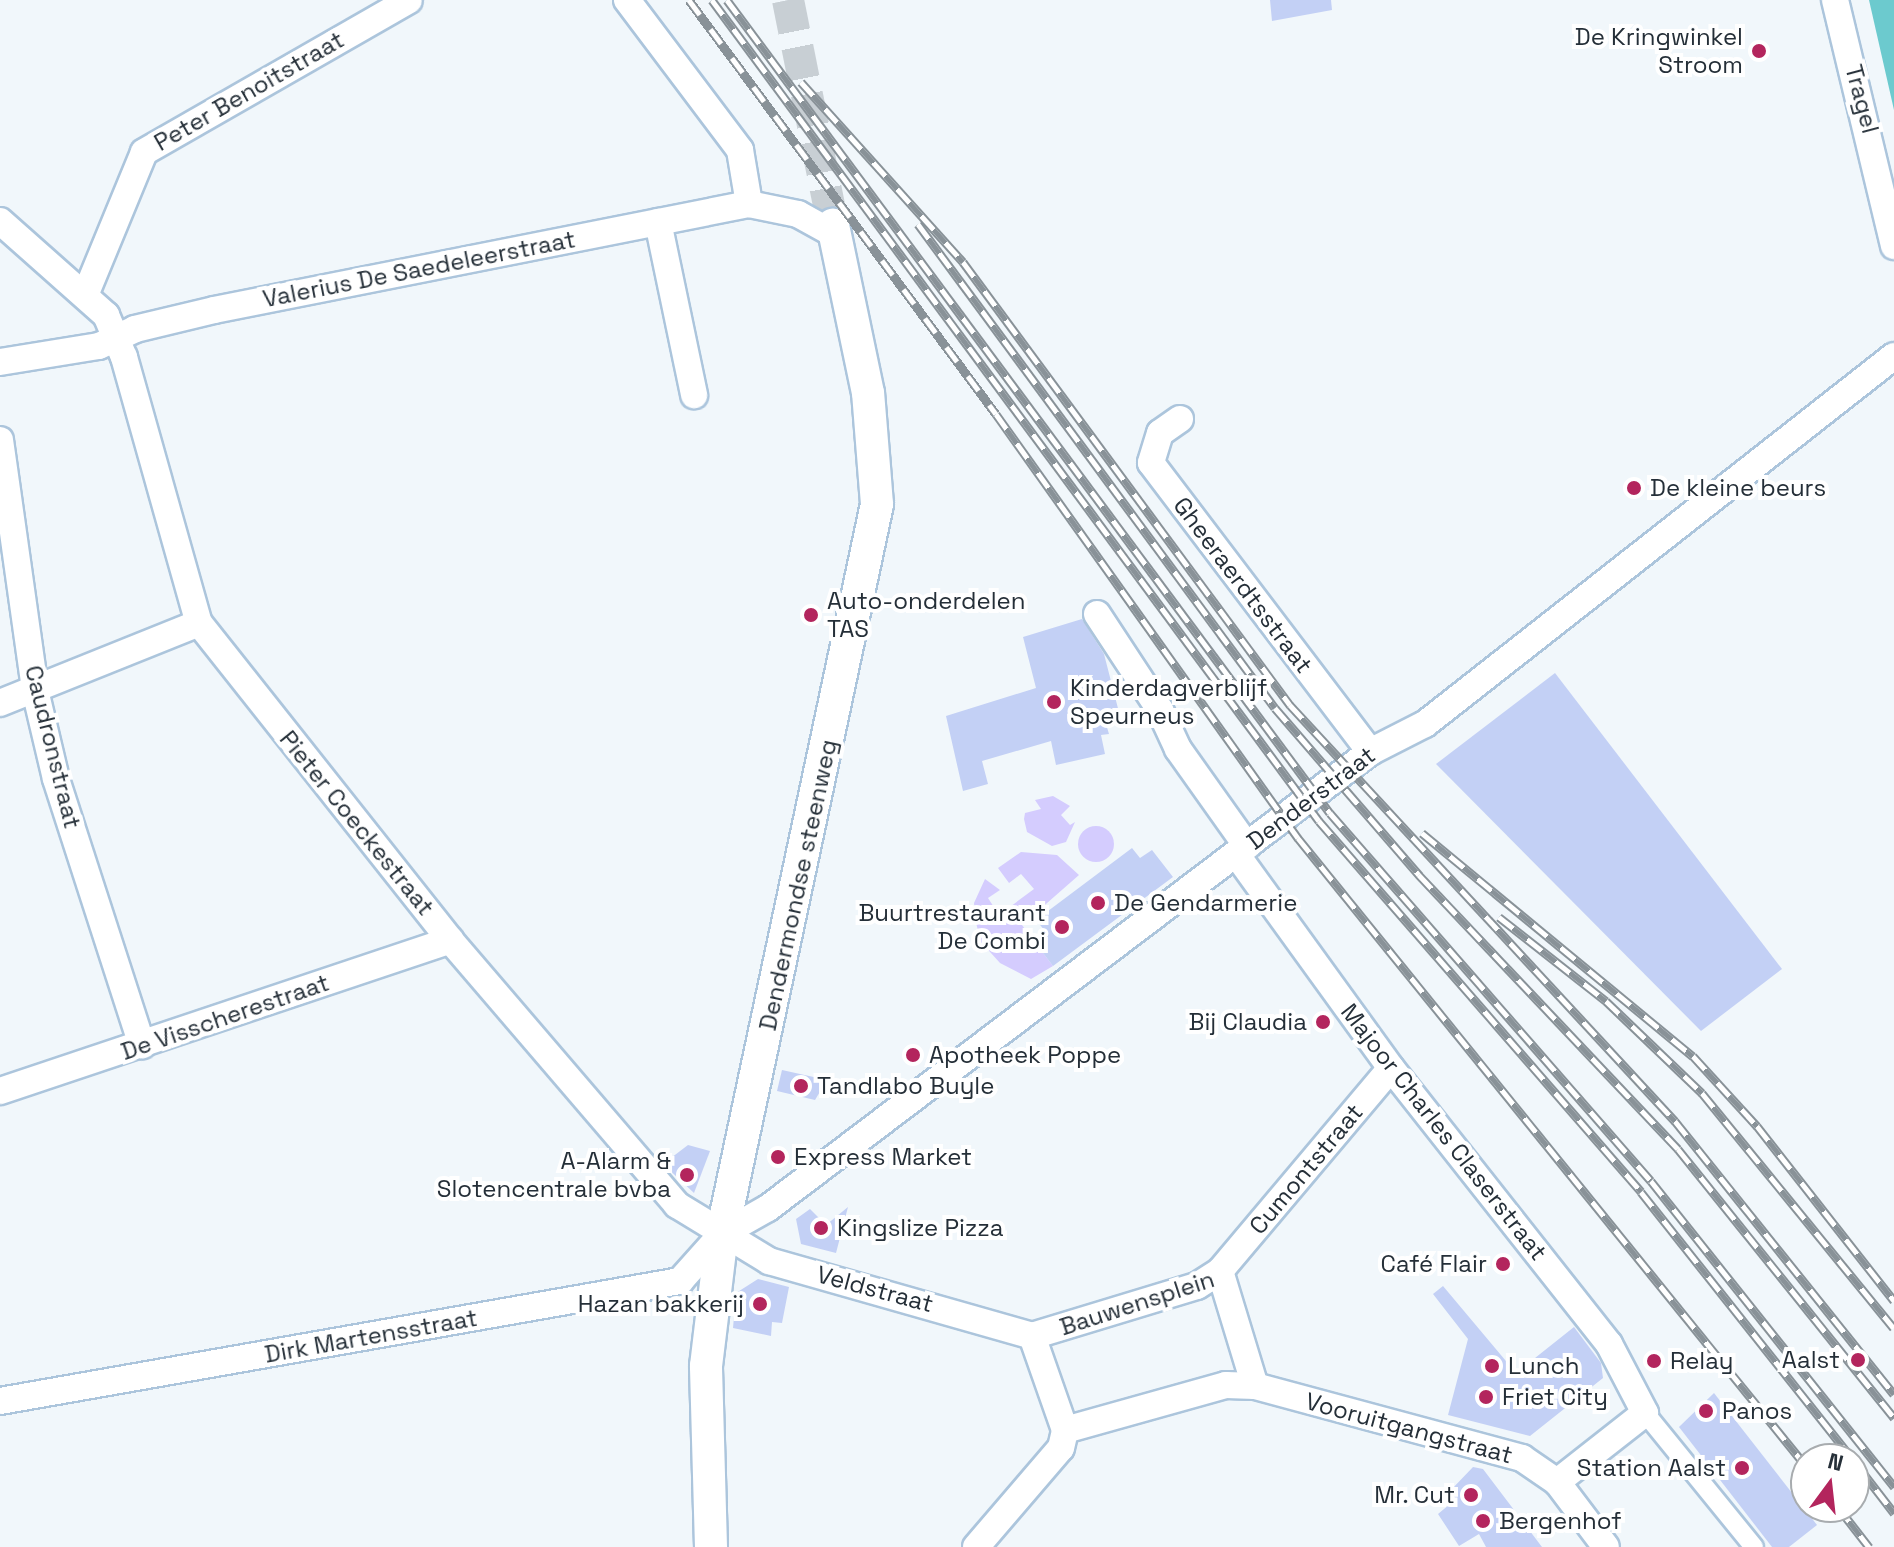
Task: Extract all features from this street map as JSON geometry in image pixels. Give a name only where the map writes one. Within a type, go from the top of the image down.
[{"type":"street","name":"Peter Benoitstraat","points":[[86,293],[144,152],[409,0]]},
{"type":"street","points":[[627,0],[740,150],[749,204]]},
{"type":"street","name":"Tragel","points":[[1835,0],[1873,140],[1894,246]]},
{"type":"street","name":"Valerius De Saedeleerstraat","points":[[0,362],[117,337],[214,310],[749,204],[798,214],[834,230]]},
{"type":"street","points":[[0,221],[86,293],[117,337]]},
{"type":"street","points":[[658,222],[694,395]]},
{"type":"street","name":"Dendermondse steenweg","points":[[711,1547],[706,1381],[722,1234],[877,504],[868,393],[834,230]]},
{"type":"street","name":"Pieter Coeckestraat","points":[[117,337],[199,623],[450,940],[677,1205],[722,1234]]},
{"type":"street","name":"Denderstraat","points":[[722,1234],[768,1208],[1370,752],[1425,724],[1894,356]]},
{"type":"street","name":"Gheeraerdtsstraat","points":[[1180,419],[1160,433],[1151,463],[1370,752]]},
{"type":"street","name":"Caudronstraat","points":[[0,440],[35,690],[56,779],[142,1045]]},
{"type":"street","name":"Majoor Charles Claserstraat","points":[[1097,614],[1160,710],[1178,749],[1242,850],[1391,1068],[1609,1344],[1645,1413]]},
{"type":"street","points":[[0,703],[199,623]]},
{"type":"street","name":"De Visscherestraat","points":[[0,1091],[450,940]]},
{"type":"street","name":"Cumontstraat","points":[[1220,1271],[1391,1068]]},
{"type":"street","name":"Veldstraat","points":[[722,1234],[769,1261],[1032,1336]]},
{"type":"street","name":"Dirk Martensstraat","points":[[0,1401],[680,1281],[722,1234]]},
{"type":"street","name":"Bauwensplein","points":[[1065,1430],[1032,1336],[1197,1286],[1220,1271],[1255,1386]]},
{"type":"street","points":[[976,1547],[1061,1448],[1065,1430],[1226,1385],[1255,1386]]},
{"type":"street","name":"Vooruitgangstraat","points":[[1255,1386],[1522,1458],[1557,1482],[1606,1547]]},
{"type":"street","points":[[1557,1482],[1645,1413],[1754,1547]]},
{"type":"shaded area","points":[[1053,796],[1070,806],[1061,815],[1070,825],[1075,822],[1066,842],[1052,846],[1027,832],[1024,819],[1025,813],[1041,809],[1035,800]]},
{"type":"shaded area","points":[[1096,826],[1108,832],[1114,844],[1108,856],[1096,862],[1084,856],[1078,844],[1084,832]]},
{"type":"shaded area","points":[[1021,852],[1057,855],[1079,875],[1022,925],[1053,966],[1031,979],[1000,963],[981,942],[975,919],[974,903],[985,879],[1000,890],[988,898],[999,915],[1034,889],[1021,874],[1009,883],[998,868]]},
{"type":"water","points":[[1869,0],[1894,0],[1894,110]]},
{"type":"building","points":[[1270,0],[1331,0],[1332,10],[1272,21]]},
{"type":"building","name":"Kinderdagverblijf Speurneus","points":[[1082,619],[1104,654],[1121,720],[1106,724],[1109,734],[1101,735],[1105,754],[1056,765],[1051,741],[982,761],[988,784],[963,791],[946,716],[1036,688],[1023,637]]},
{"type":"building","points":[[1555,673],[1782,969],[1701,1031],[1436,764]]},
{"type":"building","name":"De Gendarmerie","points":[[1132,848],[1140,858],[1152,850],[1173,877],[1053,966],[1033,940],[1045,931],[1036,920]]},
{"type":"building","name":"Tandlabo Buyle","points":[[782,1070],[827,1080],[815,1100],[777,1091]]},
{"type":"building","name":"A-Alarm & Slotencentrale bvba","points":[[688,1145],[710,1151],[694,1193],[663,1164]]},
{"type":"building","name":"Kingslize Pizza","points":[[848,1207],[836,1253],[801,1244],[796,1219],[810,1209],[826,1225]]},
{"type":"building","name":"Hazan bakkerij","points":[[758,1279],[789,1287],[782,1323],[772,1322],[771,1336],[733,1328],[736,1293]]},
{"type":"building","points":[[1443,1286],[1516,1373],[1574,1327],[1601,1363],[1603,1378],[1530,1436],[1448,1415],[1468,1339],[1433,1294]]},
{"type":"building","name":"Station Aalst","points":[[1714,1393],[1790,1490],[1790,1523],[1817,1525],[1789,1547],[1772,1547],[1679,1427]]},
{"type":"building","points":[[1473,1467],[1483,1469],[1542,1547],[1486,1547],[1479,1534],[1459,1546],[1438,1514],[1456,1499],[1450,1491]]},
{"type":"tunnel","points":[[788,0],[833,225]]},
{"type":"railway","points":[[689,0],[996,414],[1298,838],[1790,1446]]},
{"type":"railway","points":[[712,0],[1319,821],[1641,1192],[1840,1443]]},
{"type":"railway","points":[[727,0],[1330,813],[1651,1181],[1894,1487]]},
{"type":"railway","points":[[801,82],[963,262],[1290,705],[1675,1121],[1894,1394]]},
{"type":"railway","points":[[918,224],[1275,708],[1419,875],[1678,1149],[1894,1418]]},
{"type":"railway","points":[[1422,833],[1693,1056],[1757,1126],[1894,1301]]},
{"type":"railway","points":[[1499,917],[1606,1001],[1702,1093],[1894,1328]]},
{"type":"railway","points":[[1870,1482],[1894,1513]]},
{"type":"railway","points":[[1850,1523],[1869,1547]]},
{"type":"place","name":"De Kringwinkel Stroom","points":[[1759,51]]},
{"type":"place","name":"De kleine beurs","points":[[1634,488]]},
{"type":"place","name":"Auto-onderdelen TAS","points":[[811,615]]},
{"type":"place","name":"Kinderdagverblijf Speurneus","points":[[1054,702]]},
{"type":"place","name":"De Gendarmerie","points":[[1098,903]]},
{"type":"place","name":"Buurtrestaurant De Combi","points":[[1062,927]]},
{"type":"place","name":"Bij Claudia","points":[[1323,1022]]},
{"type":"place","name":"Apotheek Poppe","points":[[913,1055]]},
{"type":"place","name":"Tandlabo Buyle","points":[[801,1086]]},
{"type":"place","name":"Express Market","points":[[778,1157]]},
{"type":"place","name":"A-Alarm & Slotencentrale bvba","points":[[687,1175]]},
{"type":"place","name":"Kingslize Pizza","points":[[821,1228]]},
{"type":"place","name":"Café Flair","points":[[1503,1264]]},
{"type":"place","name":"Hazan bakkerij","points":[[760,1304]]},
{"type":"place","name":"Aalst","points":[[1858,1360]]},
{"type":"place","name":"Relay","points":[[1654,1361]]},
{"type":"place","name":"Lunch","points":[[1492,1366]]},
{"type":"place","name":"Friet City","points":[[1486,1397]]},
{"type":"place","name":"Panos","points":[[1706,1411]]},
{"type":"place","name":"Station Aalst","points":[[1742,1468]]},
{"type":"place","name":"Mr. Cut","points":[[1471,1495]]},
{"type":"place","name":"Bergenhof","points":[[1483,1521]]}]
